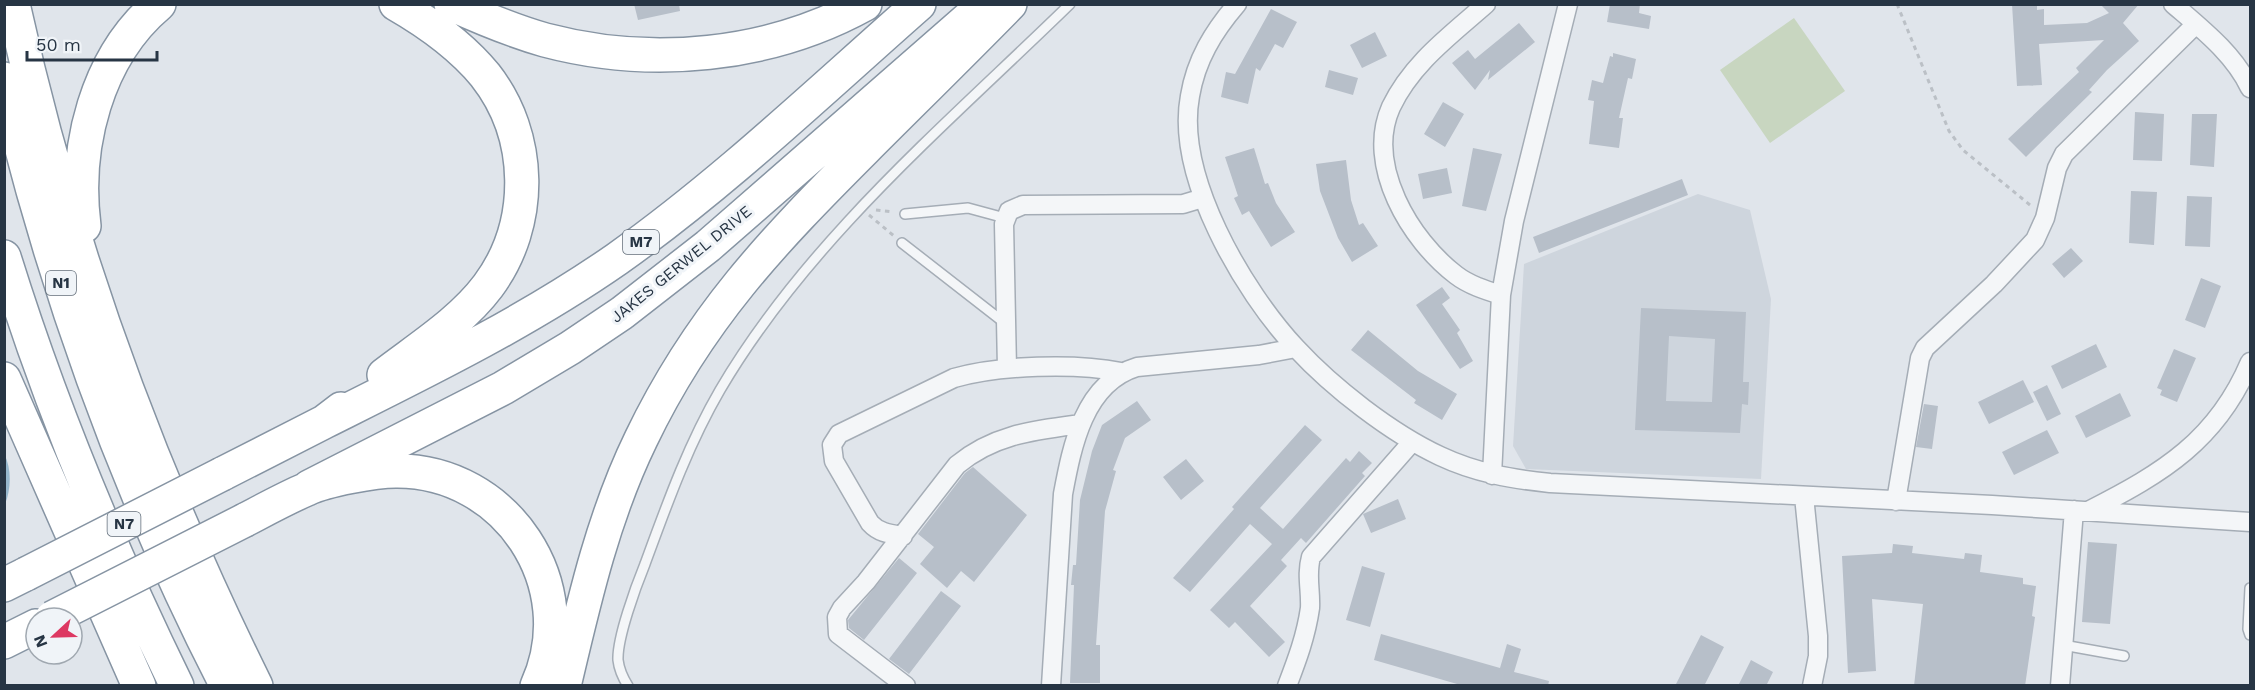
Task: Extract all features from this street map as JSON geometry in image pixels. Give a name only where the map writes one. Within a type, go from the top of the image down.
[{"type":"highway","points":[[13,4],[45,137],[93,299],[124,387],[169,501],[248,685]]},
{"type":"highway","points":[[93,299],[81,192],[88,129],[102,86],[118,53],[136,27],[159,4]]},
{"type":"highway","points":[[324,422],[449,325],[473,303],[502,263],[519,214],[522,188],[520,153],[510,119],[499,96],[466,55],[432,27],[396,4]]},
{"type":"highway","points":[[451,4],[507,28],[557,43],[608,52],[660,55],[723,51],[764,43],[824,24],[865,4]]},
{"type":"highway","name":"M7","points":[[324,422],[512,325],[618,258],[705,191],[919,4]]},
{"type":"highway","name":"JAKES GERWEL DRIVE","points":[[76,606],[503,388],[622,314],[702,251],[985,4]]},
{"type":"highway","points":[[564,686],[596,557],[623,480],[667,389],[702,332],[734,288],[777,237],[1010,4]]},
{"type":"highway","name":"N1","points":[[4,79],[43,226],[89,366],[164,554],[248,685]]},
{"type":"highway","points":[[4,257],[34,349],[84,481],[177,686]]},
{"type":"highway","points":[[4,379],[139,686]]},
{"type":"highway","points":[[4,398],[33,443]]},
{"type":"highway","name":"N7","points":[[11,581],[324,422]]},
{"type":"highway","points":[[309,487],[381,472],[416,472],[462,485],[502,511],[532,548],[548,593],[551,635],[547,659],[537,686]]},
{"type":"highway","points":[[4,642],[24,632]]},
{"type":"street","points":[[1237,4],[1201,56],[1190,97],[1190,149],[1203,198],[1239,269],[1296,348],[1363,408],[1413,442],[1462,466],[1492,475],[1550,483],[2081,510],[2250,522]]},
{"type":"street","points":[[1486,4],[1426,56],[1406,82],[1390,109],[1384,139],[1388,176],[1399,209],[1417,235],[1456,275],[1475,286],[1501,295]]},
{"type":"street","points":[[1492,475],[1501,295],[1514,221],[1568,4]]},
{"type":"street","points":[[2173,4],[2196,24],[2243,73],[2250,88]]},
{"type":"street","points":[[1896,501],[1920,358],[1925,348],[1994,284],[2035,240],[2045,218],[2057,168],[2064,154],[2196,24]]},
{"type":"street","points":[[1007,368],[1005,218],[1009,211],[1023,205],[1183,204],[1203,198]]},
{"type":"street","points":[[1051,686],[1063,494],[1081,424],[1091,402],[1121,372],[1137,367],[1259,355],[1296,348]]},
{"type":"street","points":[[2081,510],[2125,492],[2187,452],[2219,418],[2240,388],[2250,362]]},
{"type":"street","points":[[883,560],[875,529],[834,461],[832,445],[834,439],[846,430],[954,378],[1007,368],[1101,368],[1121,372]]},
{"type":"street","points":[[906,686],[844,640],[836,628],[837,617],[842,608],[903,536],[957,465],[978,448],[1013,434],[1081,424]]},
{"type":"street","points":[[1287,686],[1305,638],[1310,605],[1308,569],[1311,557],[1413,442]]},
{"type":"street","points":[[1804,496],[1818,636],[1818,656],[1812,686]]},
{"type":"street","points":[[2060,686],[2063,645],[2081,510]]},
{"type":"street","points":[[875,529],[903,536]]},
{"type":"lane","points":[[628,686],[620,669],[619,648],[641,573],[675,484],[697,434],[721,389],[780,302],[862,208],[1070,4]]},
{"type":"lane","points":[[905,214],[968,208],[1005,218]]},
{"type":"lane","points":[[903,243],[1006,324]]},
{"type":"lane","points":[[2250,588],[2248,628],[2250,635]]},
{"type":"lane","points":[[2063,645],[2124,656]]},
{"type":"path","points":[[1897,4],[1949,131],[1963,150],[2045,218]]},
{"type":"path","points":[[862,208],[905,214]]},
{"type":"path","points":[[862,208],[903,243]]},
{"type":"shaded area","points":[[1698,194],[1750,210],[1771,299],[1761,479],[1526,469],[1513,446],[1524,264]]},
{"type":"green space","points":[[1794,18],[1845,91],[1770,143],[1720,70]]},
{"type":"water","points":[[4,454],[10,479],[5,504]]},
{"type":"building","points":[[634,4],[679,4],[680,11],[638,20]]},
{"type":"building","points":[[1610,4],[1640,4],[1639,13],[1651,16],[1649,29],[1607,22]]},
{"type":"building","points":[[2012,4],[2037,4],[2037,10],[2044,9],[2044,25],[2087,23],[2109,13],[2100,4],[2139,4],[2123,23],[2139,41],[2107,70],[2089,90],[2092,92],[2026,157],[2008,139],[2079,72],[2076,68],[2104,40],[2039,44],[2042,85],[2017,86]]},
{"type":"building","points":[[1271,9],[1297,22],[1283,48],[1275,44],[1260,71],[1256,68],[1248,104],[1221,97],[1226,72],[1235,74]]},
{"type":"building","points":[[1519,23],[1535,42],[1488,80],[1490,70],[1475,90],[1452,63],[1468,50],[1475,59]]},
{"type":"building","points":[[1375,32],[1387,56],[1362,68],[1350,45]]},
{"type":"building","points":[[1613,53],[1636,59],[1632,79],[1628,78],[1619,118],[1623,118],[1619,148],[1589,144],[1594,101],[1588,100],[1592,80],[1603,83],[1610,56],[1613,57]]},
{"type":"building","points":[[1329,70],[1358,78],[1353,95],[1325,87]]},
{"type":"building","points":[[1443,102],[1464,114],[1445,147],[1424,134]]},
{"type":"building","points":[[2135,112],[2164,114],[2162,161],[2133,160]]},
{"type":"building","points":[[2192,114],[2217,114],[2214,167],[2190,165]]},
{"type":"building","points":[[1254,148],[1265,184],[1268,183],[1276,203],[1295,232],[1271,247],[1249,211],[1242,215],[1234,198],[1238,196],[1225,157]]},
{"type":"building","points":[[1473,148],[1502,154],[1486,211],[1462,206]]},
{"type":"building","points":[[1346,160],[1351,200],[1359,225],[1363,223],[1378,246],[1352,262],[1338,238],[1320,191],[1316,164]]},
{"type":"building","points":[[1447,168],[1452,193],[1423,199],[1418,174]]},
{"type":"building","points":[[1682,179],[1688,195],[1539,253],[1533,237]]},
{"type":"building","points":[[2131,191],[2157,192],[2154,245],[2129,243]]},
{"type":"building","points":[[2187,196],[2212,197],[2210,247],[2185,246]]},
{"type":"building","points":[[2071,248],[2083,261],[2064,278],[2052,264]]},
{"type":"building","points":[[2201,278],[2221,286],[2205,328],[2185,320]]},
{"type":"building","points":[[1442,287],[1450,298],[1442,304],[1460,330],[1457,333],[1473,361],[1460,369],[1416,305]]},
{"type":"building","points":[[1641,308],[1746,312],[1743,382],[1749,382],[1748,405],[1742,404],[1740,433],[1635,430]],"holes":[[[1669,336],[1715,339],[1712,402],[1666,401]]]},
{"type":"building","points":[[1368,330],[1418,371],[1457,394],[1442,420],[1414,403],[1416,400],[1351,350]]},
{"type":"building","points":[[2096,344],[2107,367],[2062,389],[2051,366]]},
{"type":"building","points":[[2174,349],[2196,358],[2177,402],[2160,395],[2162,390],[2157,388]]},
{"type":"building","points":[[2023,380],[2034,402],[1989,424],[1978,402]]},
{"type":"building","points":[[2047,385],[2061,414],[2047,421],[2033,392]]},
{"type":"building","points":[[2120,393],[2131,416],[2086,438],[2075,416]]},
{"type":"building","points":[[1137,401],[1151,420],[1125,438],[1113,470],[1116,471],[1105,511],[1096,645],[1100,645],[1100,683],[1070,683],[1074,585],[1071,585],[1073,565],[1076,565],[1080,500],[1092,451],[1102,425]]},
{"type":"building","points":[[1924,404],[1938,406],[1932,449],[1916,447]]},
{"type":"building","points":[[1305,425],[1322,440],[1260,508],[1283,529],[1346,458],[1350,462],[1359,451],[1372,463],[1362,473],[1365,476],[1306,543],[1301,538],[1281,560],[1287,566],[1250,606],[1285,642],[1269,657],[1235,622],[1229,628],[1210,610],[1272,544],[1250,524],[1190,592],[1173,578]]},
{"type":"building","points":[[2047,430],[2059,453],[2014,475],[2002,452]]},
{"type":"building","points":[[1186,459],[1204,481],[1181,500],[1163,477]]},
{"type":"building","points":[[973,467],[1027,515],[974,582],[961,571],[947,588],[920,564],[934,547],[918,534],[965,473]]},
{"type":"building","points":[[1398,499],[1406,519],[1371,533],[1363,514]]},
{"type":"building","points":[[2088,542],[2117,544],[2110,624],[2082,622]]},
{"type":"building","points":[[1893,544],[1913,546],[1912,553],[1964,559],[1965,553],[1982,555],[1980,572],[2023,578],[2023,584],[2036,586],[2032,616],[2035,617],[2025,686],[1914,686],[1923,604],[1872,599],[1876,671],[1848,673],[1842,556],[1892,553]]},
{"type":"building","points":[[899,558],[917,573],[864,640],[849,628],[848,620]]},
{"type":"building","points":[[1362,566],[1385,573],[1370,627],[1346,620]]},
{"type":"building","points":[[941,591],[961,606],[909,674],[889,659]]},
{"type":"building","points":[[1381,634],[1500,668],[1507,644],[1521,649],[1514,672],[1549,681],[1548,686],[1464,686],[1374,660]]},
{"type":"building","points":[[1701,635],[1724,647],[1704,686],[1675,686]]},
{"type":"building","points":[[1751,660],[1773,672],[1766,686],[1738,686]]}]
